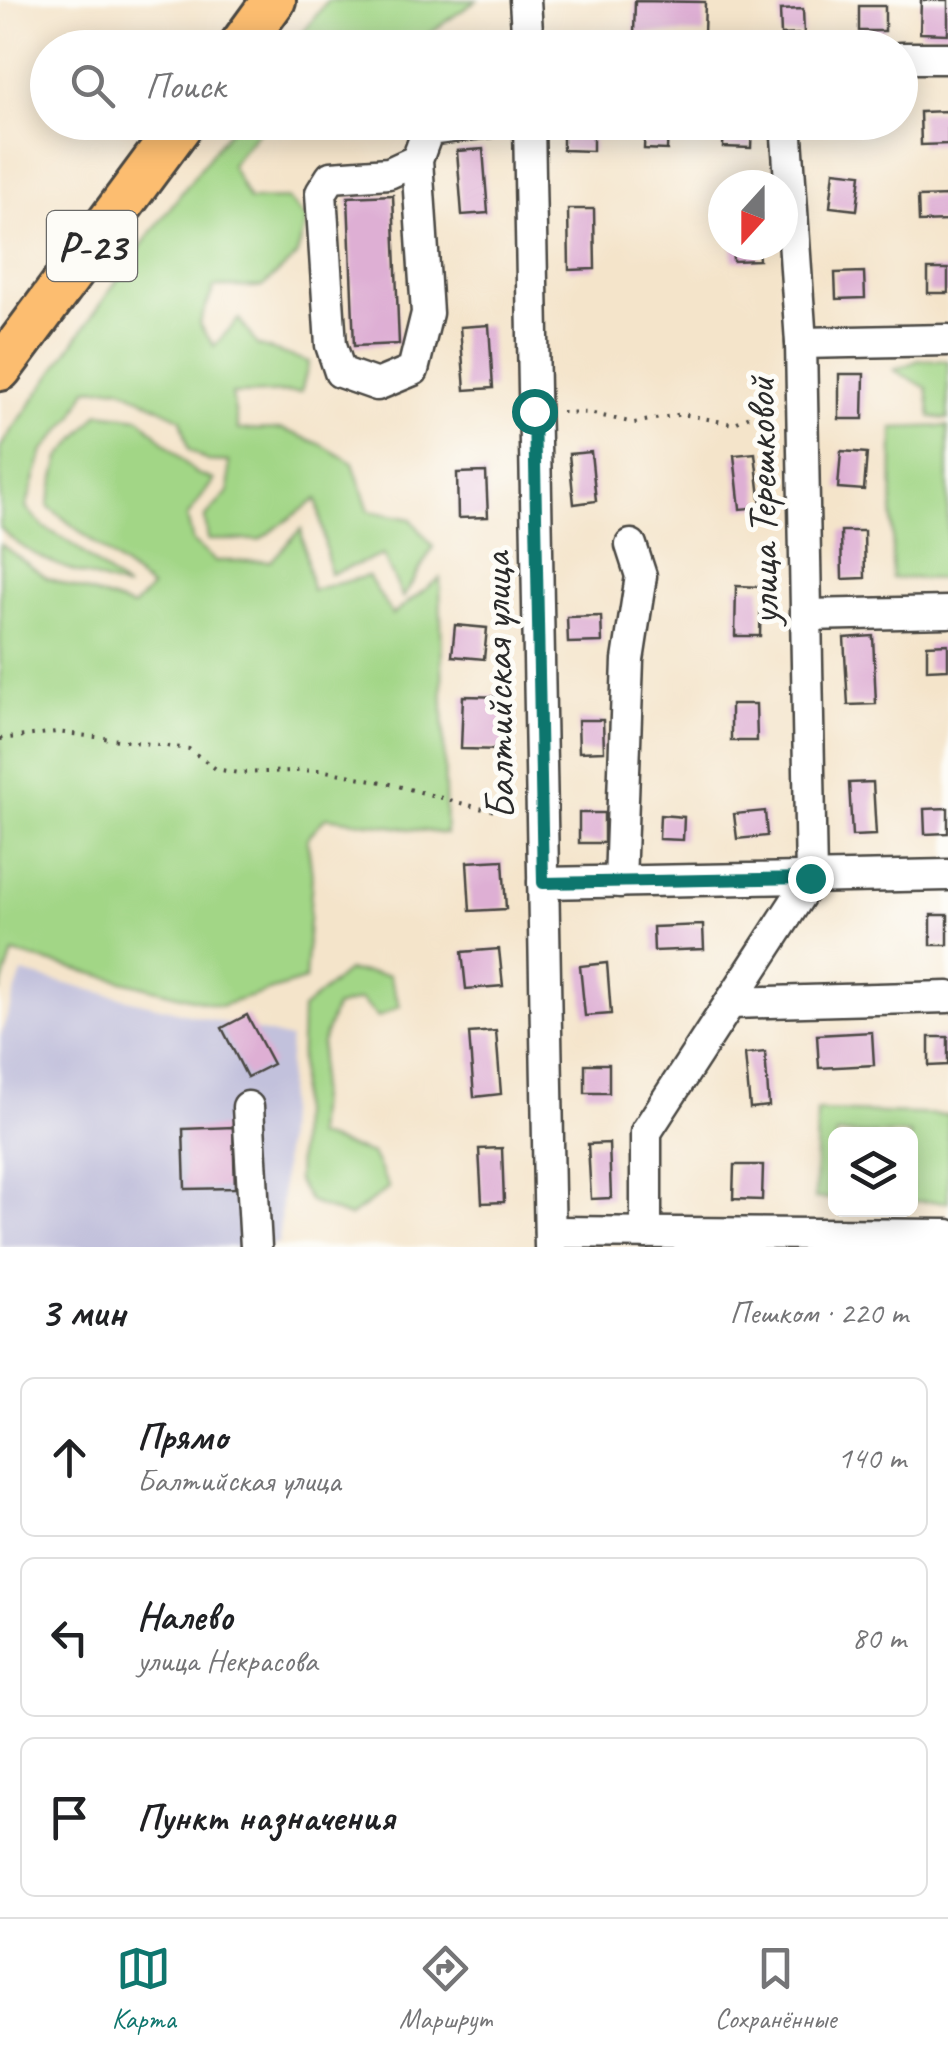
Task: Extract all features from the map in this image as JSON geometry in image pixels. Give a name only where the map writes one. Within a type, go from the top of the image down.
[{"type":"highway","points":[[252,30],[274,0]]},
{"type":"highway","name":"Р-23","points":[[0,368],[170,140]]},
{"type":"street","points":[[525,0],[527,30]]},
{"type":"street","points":[[918,58],[948,58]]},
{"type":"street","points":[[417,160],[389,173],[331,177],[320,193],[331,344],[340,372],[377,385],[412,370],[427,313],[417,160],[424,140]]},
{"type":"street","name":"Балтийская улица","points":[[529,140],[550,1239]]},
{"type":"street","name":"улица Терешковой","points":[[787,140],[802,392],[810,878]]},
{"type":"street","points":[[800,343],[948,340]]},
{"type":"street","points":[[620,882],[628,660],[641,576],[632,545]]},
{"type":"street","points":[[806,615],[948,612]]},
{"type":"street","points":[[543,883],[948,875]]},
{"type":"street","points":[[646,1233],[646,1132],[810,878]]},
{"type":"street","points":[[730,1002],[948,997]]},
{"type":"street","points":[[248,1107],[256,1247]]},
{"type":"street","points":[[550,1239],[646,1233],[948,1235]]},
{"type":"path","points":[[534,411],[589,412],[634,423],[682,414],[733,424],[802,392]]},
{"type":"path","points":[[0,739],[56,732],[190,748],[216,769],[238,773],[320,770],[483,809],[542,817]]},
{"type":"shaded area","points":[[22,973],[290,1039],[279,1244],[0,1247],[0,1037]]},
{"type":"green space","points":[[328,0],[477,0],[434,30],[305,30]]},
{"type":"green space","points":[[222,140],[251,140],[231,165],[249,200],[287,199],[307,220],[296,257],[262,287],[214,287],[199,324],[214,346],[239,319],[257,345],[309,362],[301,392],[232,394],[238,430],[282,429],[320,444],[353,463],[369,511],[411,519],[433,547],[403,598],[383,555],[330,574],[317,499],[259,540],[208,540],[205,518],[229,491],[229,462],[207,461],[189,450],[181,419],[119,387],[87,389],[73,417],[43,451],[26,508],[45,528],[71,543],[127,589],[43,558],[0,528],[0,448],[144,242]]},
{"type":"green space","points":[[919,360],[948,361],[948,419],[931,417],[927,388],[894,370]]},
{"type":"green space","points":[[99,413],[140,418],[195,473],[214,480],[187,517],[193,542],[215,561],[271,561],[301,529],[312,590],[368,576],[392,615],[440,578],[446,834],[326,817],[307,838],[312,875],[305,980],[220,1006],[13,953],[0,992],[0,544],[47,578],[133,607],[151,588],[48,506],[60,458]]},
{"type":"green space","points":[[948,426],[948,579],[892,578],[893,428]]},
{"type":"green space","points":[[347,971],[389,975],[400,1006],[378,1017],[360,1000],[335,1007],[322,1043],[315,1136],[372,1154],[389,1188],[349,1217],[310,1202],[297,1181],[302,1009]]},
{"type":"green space","points":[[817,1111],[948,1115],[948,1202],[918,1201],[918,1127],[828,1127],[828,1199],[815,1198]]},
{"type":"building","points":[[921,0],[948,0],[948,34],[920,33]]},
{"type":"building","points":[[635,1],[705,2],[704,30],[634,30]]},
{"type":"building","points":[[859,6],[885,6],[885,30],[859,30]]},
{"type":"building","points":[[803,9],[804,30],[781,30],[780,10]]},
{"type":"building","points":[[948,111],[948,144],[921,145],[920,112]]},
{"type":"building","points":[[563,140],[593,140],[593,151],[563,150]]},
{"type":"building","points":[[644,140],[667,140],[667,150],[644,149]]},
{"type":"building","points":[[723,140],[751,140],[751,148],[723,147]]},
{"type":"building","points":[[483,149],[488,213],[462,215],[457,151]]},
{"type":"building","points":[[834,171],[861,174],[857,210],[830,207]]},
{"type":"building","points":[[393,195],[399,344],[354,346],[348,197]]},
{"type":"building","points":[[948,196],[948,221],[919,222],[918,197]]},
{"type":"building","points":[[568,209],[594,209],[595,269],[569,270]]},
{"type":"building","points":[[928,269],[948,269],[948,293],[928,293]]},
{"type":"building","points":[[864,272],[865,298],[836,299],[835,273]]},
{"type":"building","points":[[489,325],[493,388],[465,390],[460,327]]},
{"type":"building","points":[[839,374],[864,374],[863,419],[839,419]]},
{"type":"building","points":[[841,451],[867,453],[864,490],[838,488]]},
{"type":"building","points":[[591,452],[596,501],[574,504],[569,454]]},
{"type":"building","points":[[755,453],[761,507],[740,509],[734,455]]},
{"type":"building","points":[[486,472],[488,517],[458,518],[457,473]]},
{"type":"building","points":[[841,531],[864,531],[865,578],[842,579]]},
{"type":"building","points":[[736,586],[761,587],[760,636],[735,636]]},
{"type":"building","points":[[601,616],[602,642],[568,643],[567,617]]},
{"type":"building","points":[[455,625],[487,628],[484,659],[452,656]]},
{"type":"building","points":[[873,636],[876,704],[848,705],[844,638]]},
{"type":"building","points":[[948,644],[948,669],[927,670],[927,645]]},
{"type":"building","points":[[463,696],[506,697],[504,750],[461,749]]},
{"type":"building","points":[[731,704],[756,704],[757,741],[731,741]]},
{"type":"building","points":[[578,720],[603,720],[604,751],[579,752]]},
{"type":"building","points":[[873,782],[876,835],[852,836],[849,783]]},
{"type":"building","points":[[948,808],[948,833],[925,834],[924,809]]},
{"type":"building","points":[[765,811],[767,836],[737,839],[734,814]]},
{"type":"building","points":[[579,813],[604,813],[604,843],[579,843]]},
{"type":"building","points":[[660,815],[684,817],[683,840],[659,839]]},
{"type":"building","points":[[503,860],[506,909],[470,911],[467,862]]},
{"type":"building","points":[[931,915],[948,915],[948,945],[931,945]]},
{"type":"building","points":[[703,925],[704,949],[654,951],[653,927]]},
{"type":"building","points":[[499,949],[503,986],[466,989],[462,952]]},
{"type":"building","points":[[607,963],[611,1014],[585,1016],[580,966]]},
{"type":"building","points":[[247,1015],[273,1064],[247,1077],[222,1028]]},
{"type":"building","points":[[496,1031],[501,1094],[474,1097],[469,1033]]},
{"type":"building","points":[[872,1032],[874,1065],[819,1068],[817,1035]]},
{"type":"building","points":[[929,1037],[948,1037],[948,1065],[929,1066]]},
{"type":"building","points":[[765,1052],[769,1106],[750,1108],[745,1054]]},
{"type":"building","points":[[585,1064],[609,1064],[609,1093],[585,1093]]},
{"type":"building","points":[[233,1127],[235,1188],[185,1189],[183,1129]]},
{"type":"building","points":[[609,1143],[611,1198],[591,1199],[588,1144]]},
{"type":"building","points":[[502,1148],[504,1202],[482,1203],[479,1149]]},
{"type":"building","points":[[734,1165],[763,1165],[762,1200],[733,1199]]},
{"type":"route","points":[[534,411],[543,883],[810,878]]}]
